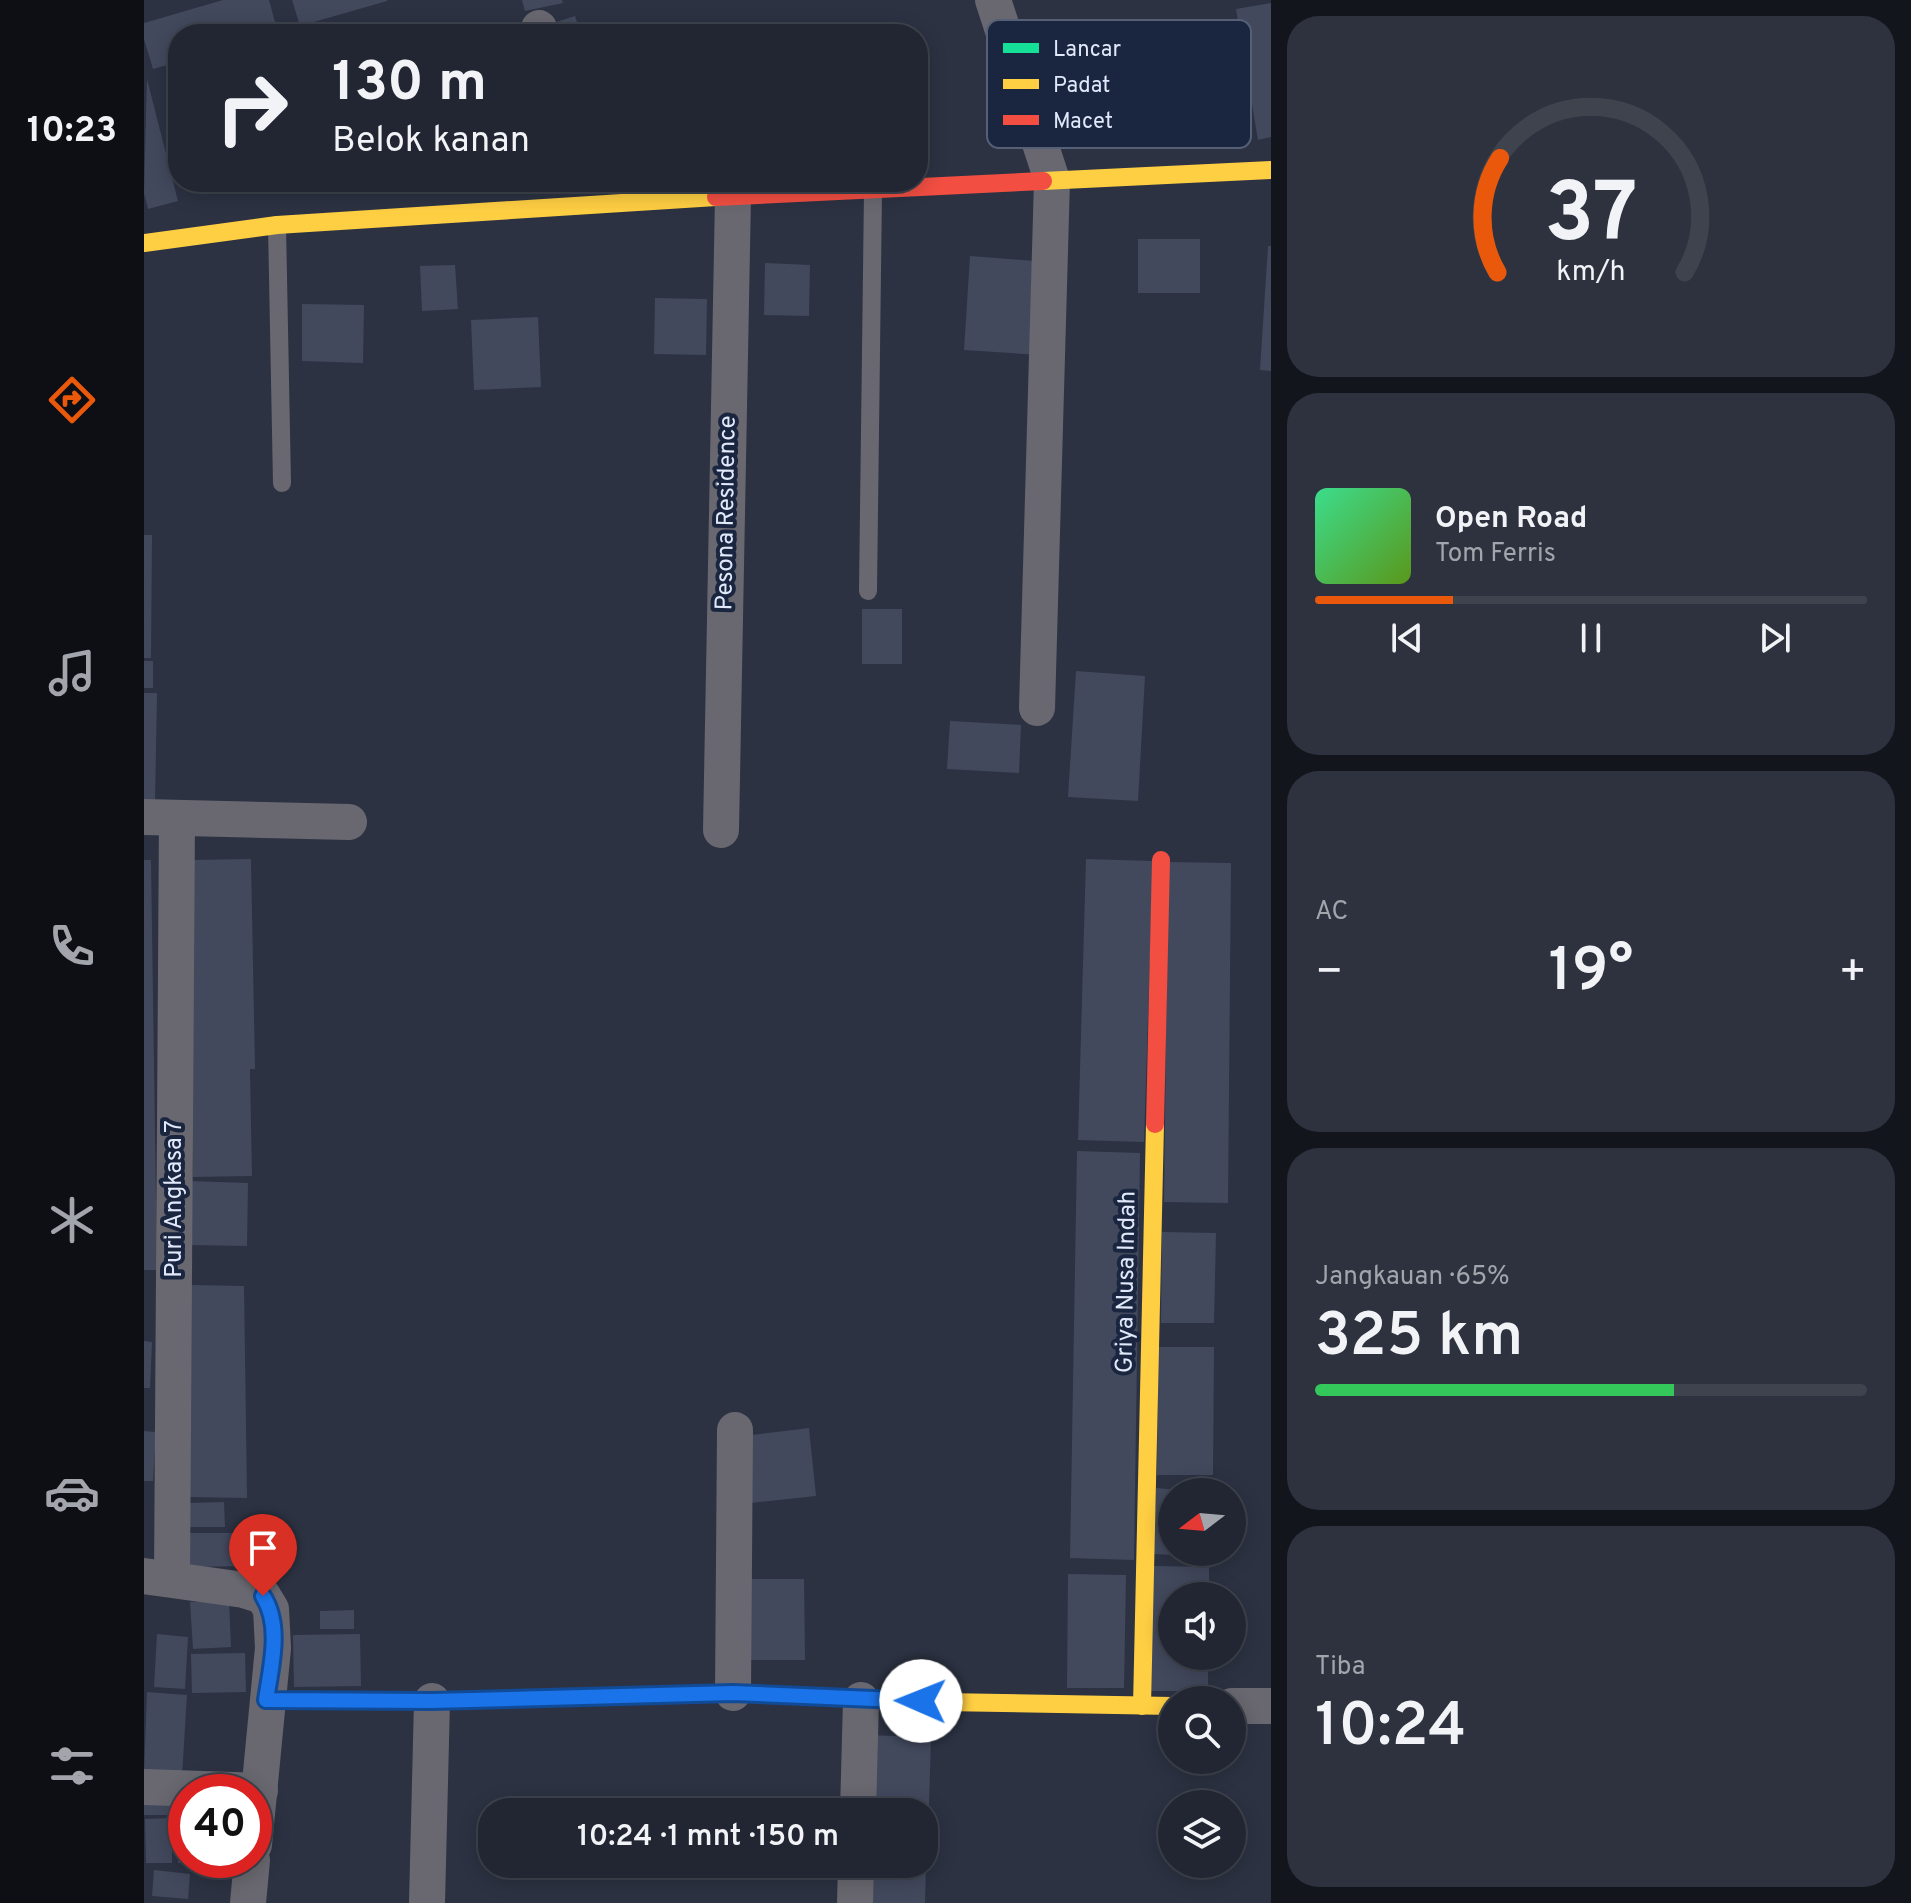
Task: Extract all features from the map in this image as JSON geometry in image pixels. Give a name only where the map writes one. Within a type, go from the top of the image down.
[{"type":"street","points":[[993,0],[1000,20]]},
{"type":"street","points":[[1037,708],[1052,180],[1042,148]]},
{"type":"street","points":[[928,188],[1271,170]]},
{"type":"street","points":[[144,243],[277,225],[581,193],[733,196],[845,192]]},
{"type":"street","name":"Pesona Residence","points":[[721,830],[733,196]]},
{"type":"street","points":[[161,817],[349,822]]},
{"type":"street","name":"Puri Angkasa 7","points":[[158,1578],[161,817]]},
{"type":"street","name":"Griya Nusa Indah","points":[[1142,1706],[1161,860]]},
{"type":"street","points":[[733,1693],[735,1430]]},
{"type":"street","points":[[158,1578],[263,1596],[271,1609],[274,1629],[261,1774]]},
{"type":"street","points":[[266,1700],[432,1701],[733,1693],[861,1700],[1158,1706]]},
{"type":"street","points":[[858,1798],[861,1700]]},
{"type":"street","points":[[427,1903],[432,1701]]},
{"type":"street","points":[[1246,1706],[1271,1706]]},
{"type":"street","points":[[144,1787],[168,1788]]},
{"type":"street","points":[[248,1903],[250,1878]]},
{"type":"street","points":[[855,1903],[856,1878]]},
{"type":"lane","points":[[868,591],[873,192]]},
{"type":"lane","points":[[277,225],[282,483]]},
{"type":"building","points":[[223,0],[269,0],[276,24],[168,24],[168,65],[153,69],[144,39],[144,23]]},
{"type":"building","points":[[292,0],[387,0],[307,24],[299,24]]},
{"type":"building","points":[[522,0],[562,0],[563,3],[525,11]]},
{"type":"building","points":[[1271,3],[1271,137],[1258,140],[1251,98],[1251,20],[1238,20],[1236,9]]},
{"type":"building","points":[[575,16],[578,24],[550,24]]},
{"type":"building","points":[[147,79],[168,162],[168,192],[176,192],[178,201],[148,209],[144,193]]},
{"type":"building","points":[[1138,239],[1200,239],[1200,293],[1138,293]]},
{"type":"building","points":[[1268,246],[1271,246],[1271,371],[1260,370]]},
{"type":"building","points":[[970,256],[1047,262],[1040,355],[964,350]]},
{"type":"building","points":[[765,263],[810,265],[809,316],[764,315]]},
{"type":"building","points":[[455,265],[458,309],[422,311],[420,266]]},
{"type":"building","points":[[655,298],[707,299],[706,355],[654,354]]},
{"type":"building","points":[[302,304],[364,305],[363,363],[302,361]]},
{"type":"building","points":[[538,317],[541,387],[474,390],[471,320]]},
{"type":"building","points":[[144,535],[152,535],[151,658],[144,658]]},
{"type":"building","points":[[862,609],[902,609],[902,664],[862,664]]},
{"type":"building","points":[[144,661],[153,661],[153,688],[144,688]]},
{"type":"building","points":[[1076,671],[1145,676],[1138,801],[1068,797]]},
{"type":"building","points":[[144,693],[157,693],[155,804],[144,803]]},
{"type":"building","points":[[950,721],[1021,725],[1019,773],[947,769]]},
{"type":"building","points":[[251,859],[255,1069],[250,1069],[252,1176],[193,1177],[188,860]]},
{"type":"building","points":[[1086,859],[1153,861],[1144,1142],[1078,1140]]},
{"type":"building","points":[[144,860],[151,860],[157,1270],[144,1270]]},
{"type":"building","points":[[1168,862],[1231,863],[1228,1203],[1164,1202]]},
{"type":"building","points":[[1077,1151],[1140,1153],[1134,1560],[1070,1558]]},
{"type":"building","points":[[189,1181],[248,1183],[247,1246],[187,1245]]},
{"type":"building","points":[[1162,1232],[1216,1233],[1214,1323],[1161,1323]]},
{"type":"building","points":[[191,1285],[244,1286],[247,1498],[189,1497]]},
{"type":"building","points":[[144,1341],[152,1342],[150,1388],[144,1388]]},
{"type":"building","points":[[1158,1347],[1214,1347],[1213,1475],[1157,1475]]},
{"type":"building","points":[[809,1428],[816,1496],[751,1503],[743,1436]]},
{"type":"building","points":[[144,1431],[156,1432],[153,1481],[144,1481]]},
{"type":"building","points":[[1156,1488],[1158,1554],[1153,1554]]},
{"type":"building","points":[[224,1502],[225,1527],[189,1527],[189,1503]]},
{"type":"building","points":[[190,1533],[241,1533],[242,1566],[190,1567]]},
{"type":"building","points":[[1152,1566],[1209,1567],[1209,1582],[1158,1582],[1158,1670],[1208,1670],[1208,1686],[1158,1686],[1158,1691],[1151,1691]]},
{"type":"building","points":[[1068,1574],[1126,1575],[1124,1688],[1067,1688]]},
{"type":"building","points":[[748,1579],[804,1579],[805,1660],[748,1660]]},
{"type":"building","points":[[229,1600],[231,1647],[193,1649],[190,1602]]},
{"type":"building","points":[[354,1610],[354,1629],[320,1629],[320,1611]]},
{"type":"building","points":[[157,1634],[188,1637],[185,1689],[154,1687]]},
{"type":"building","points":[[360,1634],[361,1686],[294,1687],[293,1635]]},
{"type":"building","points":[[245,1653],[246,1692],[192,1693],[191,1654]]},
{"type":"building","points":[[147,1692],[187,1695],[182,1774],[144,1773]]},
{"type":"building","points":[[861,1735],[931,1737],[929,1798],[860,1798]]},
{"type":"building","points":[[144,1795],[168,1795],[168,1815],[144,1815]]},
{"type":"building","points":[[168,1818],[168,1863],[146,1863],[145,1819]]},
{"type":"building","points":[[154,1870],[168,1872],[168,1878],[190,1878],[188,1899],[152,1896]]},
{"type":"building","points":[[869,1878],[926,1878],[925,1903],[868,1903]]},
{"type":"traffic: fast","points":[[266,1700],[432,1701],[733,1693],[942,1702]]},
{"type":"traffic: slow","points":[[1043,181],[1271,170]]},
{"type":"traffic: slow","points":[[144,243],[277,225],[716,197]]},
{"type":"traffic: slow","points":[[1142,1706],[1155,1124]]},
{"type":"traffic: slow","points":[[942,1702],[1158,1706]]},
{"type":"traffic: jam","points":[[928,187],[1043,181]]},
{"type":"traffic: jam","points":[[716,197],[818,192]]},
{"type":"traffic: jam","points":[[1155,1124],[1161,860]]},
{"type":"route","points":[[263,1596],[271,1609],[274,1629],[266,1700],[432,1701],[733,1693],[921,1701]]}]
